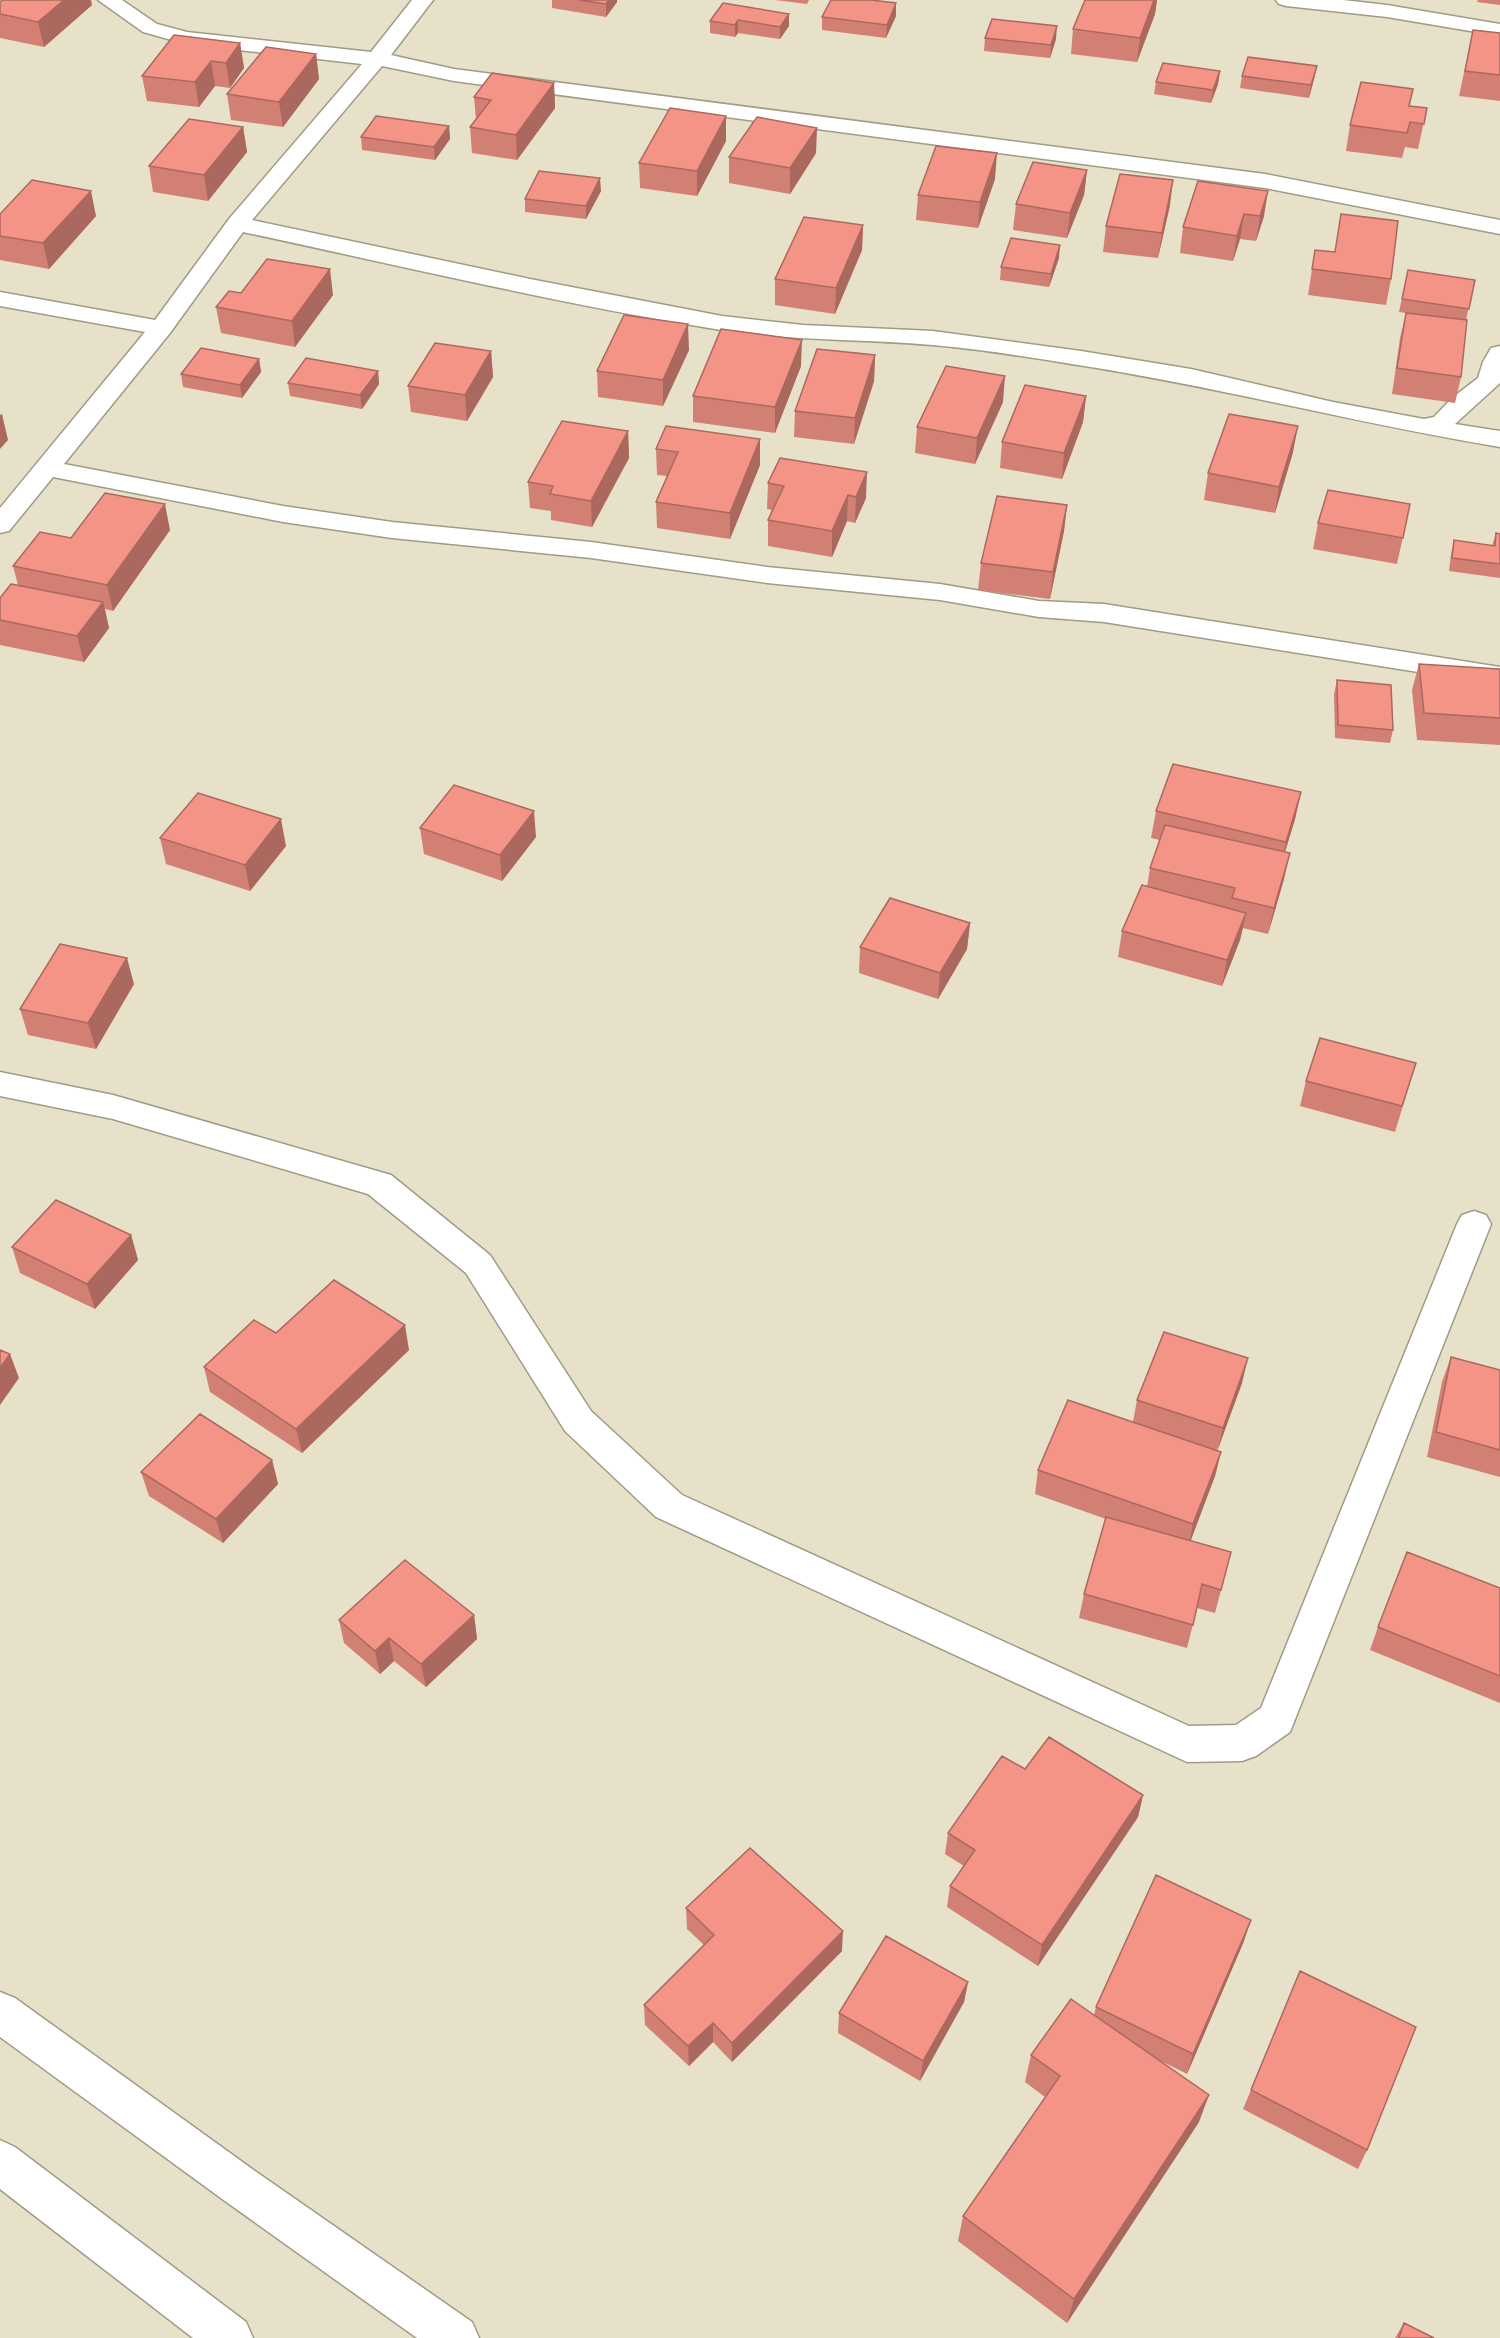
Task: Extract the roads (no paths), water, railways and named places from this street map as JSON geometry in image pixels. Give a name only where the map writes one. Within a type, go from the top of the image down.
[{"type":"street","points":[[108,0],[150,28],[186,38],[376,59],[454,75],[1265,181],[1500,227]]},
{"type":"street","points":[[0,525],[161,328],[237,224],[423,0]]},
{"type":"street","points":[[1286,0],[1353,4],[1500,30]]},
{"type":"street","points":[[237,224],[530,286],[722,323],[803,332],[933,338],[1081,358],[1191,376],[1425,427],[1500,439]]},
{"type":"street","points":[[0,299],[161,328]]},
{"type":"street","points":[[1425,427],[1443,422],[1461,403],[1481,389],[1490,380],[1500,353]]},
{"type":"street","points":[[47,468],[283,514],[392,530],[591,550],[767,575],[940,592],[1039,609],[1104,613],[1500,676]]},
{"type":"street","points":[[0,1084],[113,1107],[380,1184],[478,1264],[578,1421],[669,1506],[1187,1744],[1242,1743],[1276,1720],[1474,1224]]},
{"type":"street","points":[[0,2012],[240,2186],[456,2338]]},
{"type":"street","points":[[0,2162],[230,2338]]}]
